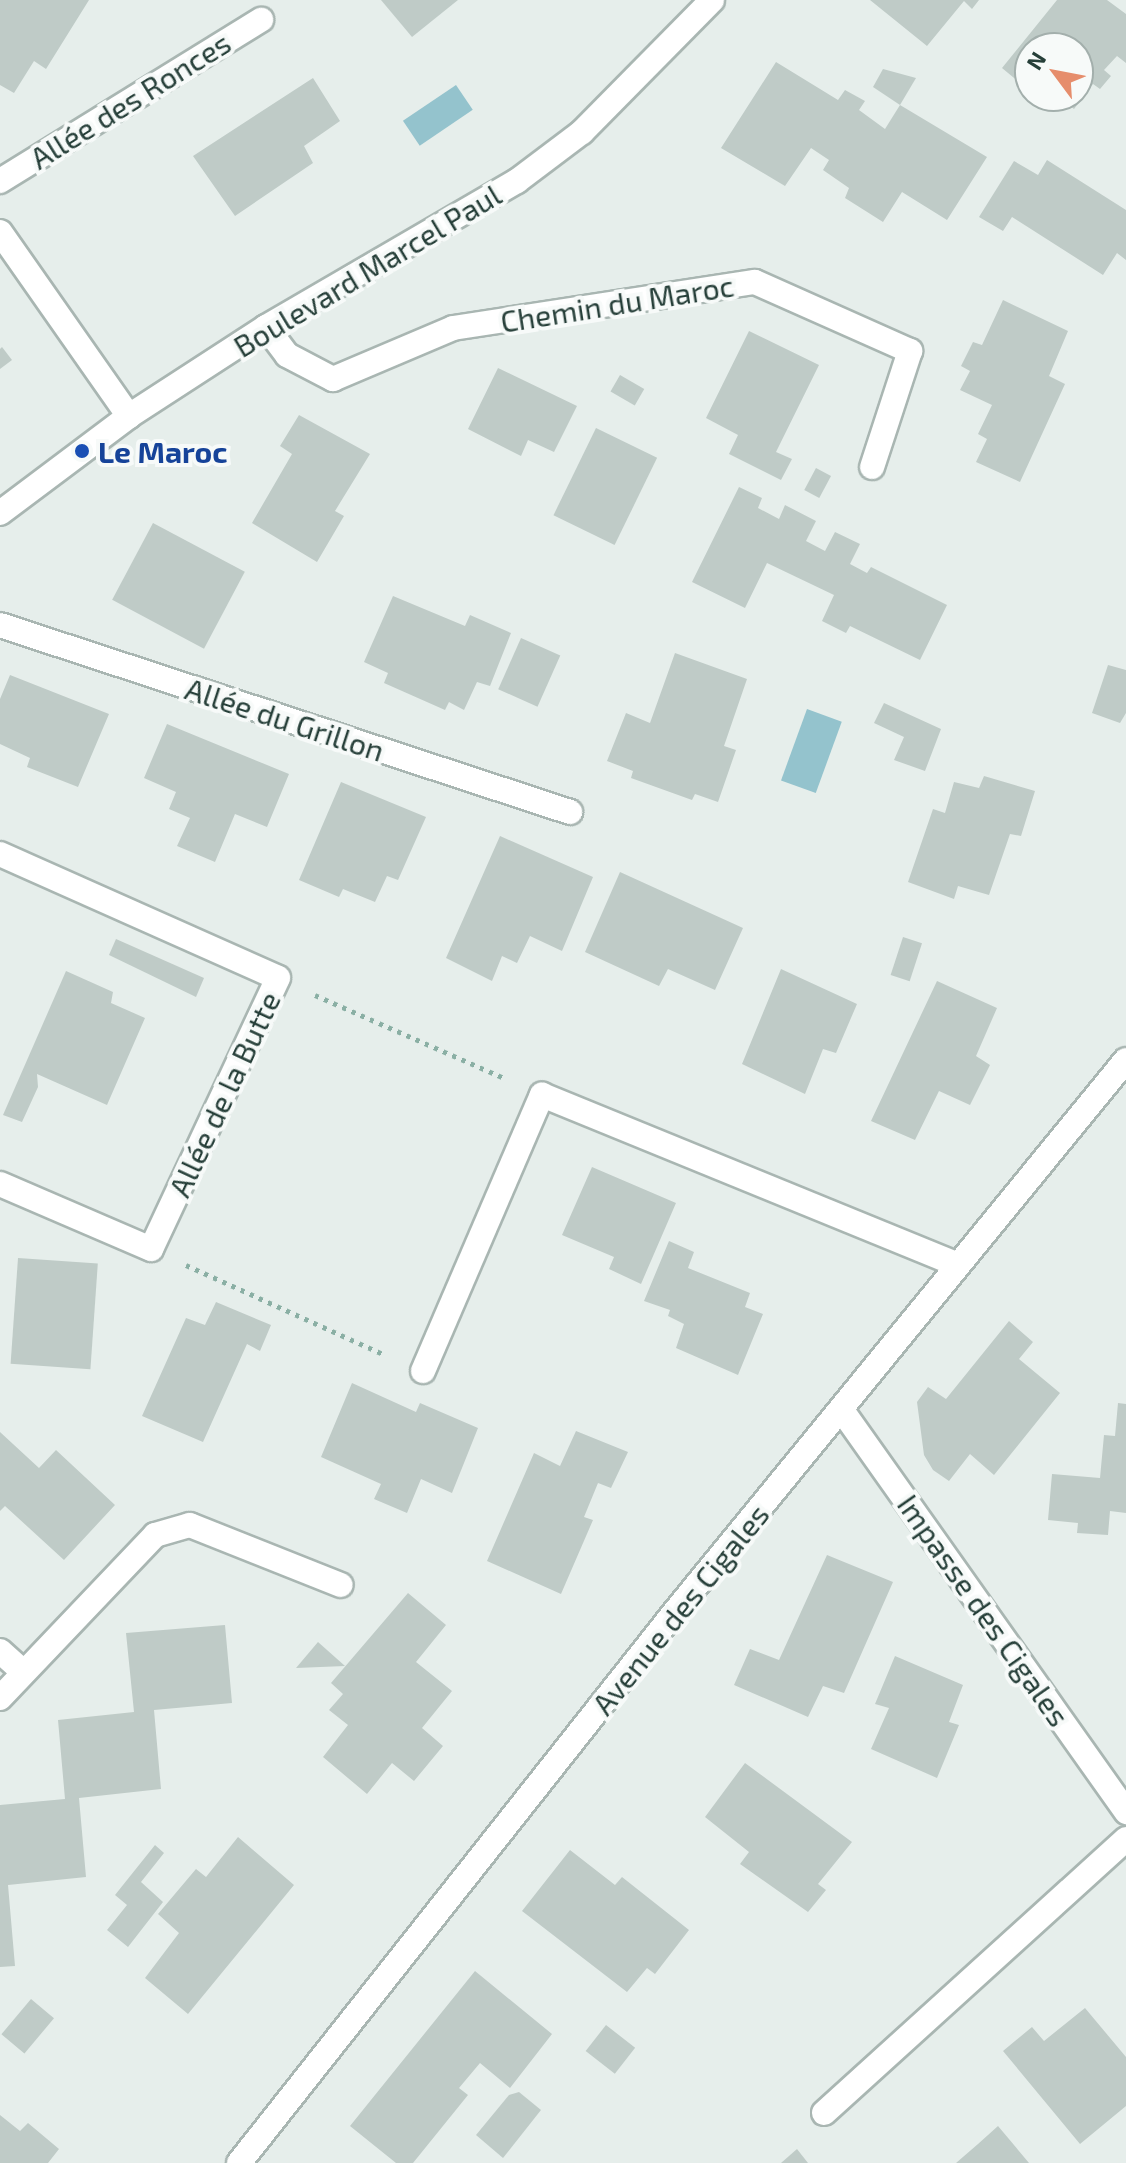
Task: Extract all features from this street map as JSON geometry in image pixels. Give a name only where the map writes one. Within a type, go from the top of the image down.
[{"type":"street","name":"Boulevard Marcel Paul","points":[[0,513],[129,416],[266,327],[517,181],[582,132],[712,0]]},
{"type":"street","name":"Allée des Ronces","points":[[0,181],[261,20]]},
{"type":"street","points":[[0,232],[129,416]]},
{"type":"street","name":"Chemin du Maroc","points":[[266,327],[287,355],[333,379],[453,328],[755,282],[910,351],[872,467]]},
{"type":"street","name":"Allée du Grillon","points":[[0,625],[570,812]]},
{"type":"street","name":"Allée de la Butte","points":[[0,854],[278,978],[151,1249]]},
{"type":"street","name":"Avenue des Cigales","points":[[239,2163],[957,1264],[1126,1060]]},
{"type":"street","points":[[423,1371],[542,1095],[957,1264]]},
{"type":"street","points":[[0,1184],[151,1249]]},
{"type":"street","name":"Impasse des Cigales","points":[[841,1409],[1126,1812]]},
{"type":"street","points":[[0,1698],[155,1535],[190,1525],[341,1585]]},
{"type":"street","points":[[0,1651],[23,1672]]},
{"type":"street","points":[[824,2113],[1126,1839]]},
{"type":"path","points":[[278,978],[542,1095]]},
{"type":"path","points":[[151,1249],[423,1371]]},
{"type":"water","points":[[456,85],[473,110],[420,146],[403,121]]},
{"type":"water","points":[[807,709],[842,722],[816,793],[781,780]]},
{"type":"building","points":[[0,0],[89,0],[46,69],[34,61],[14,93],[0,85]]},
{"type":"building","points":[[381,0],[458,0],[412,37]]},
{"type":"building","points":[[870,0],[979,0],[972,9],[964,1],[927,46]]},
{"type":"building","points":[[1057,0],[1107,0],[1126,14],[1126,63],[1117,56],[1104,70],[1111,76],[1100,89],[1094,85],[1094,32],[1031,32]]},
{"type":"building","points":[[1014,53],[1014,78],[1002,68]]},
{"type":"building","points":[[776,62],[838,100],[845,90],[865,101],[859,110],[885,129],[900,105],[987,157],[947,220],[902,192],[883,222],[845,198],[849,188],[823,170],[829,160],[811,148],[785,186],[721,148]]},
{"type":"building","points":[[883,69],[916,78],[900,105],[873,87]]},
{"type":"building","points":[[313,78],[340,121],[304,146],[313,163],[235,216],[193,156]]},
{"type":"building","points":[[1047,160],[1126,210],[1126,260],[1117,253],[1103,275],[1012,217],[1003,231],[979,217],[1014,161],[1038,175]]},
{"type":"building","points":[[1003,300],[1068,331],[1049,376],[1065,384],[1020,482],[976,462],[987,439],[978,434],[992,405],[960,390],[970,371],[961,366],[973,342],[982,345]]},
{"type":"building","points":[[749,331],[819,365],[776,452],[792,459],[781,480],[729,454],[738,435],[706,418]]},
{"type":"building","points":[[2,347],[12,360],[0,369],[0,349]]},
{"type":"building","points":[[498,368],[577,406],[554,452],[528,440],[521,456],[468,429]]},
{"type":"building","points":[[620,375],[644,389],[635,405],[610,391]]},
{"type":"building","points":[[299,415],[370,454],[335,511],[344,516],[317,562],[252,523],[292,454],[280,446]]},
{"type":"building","points":[[596,428],[657,458],[615,545],[553,515]]},
{"type":"building","points":[[816,468],[831,476],[819,498],[804,490]]},
{"type":"building","points":[[739,487],[762,498],[758,508],[779,519],[785,505],[816,521],[806,541],[825,551],[835,532],[860,544],[850,564],[867,573],[871,567],[947,605],[920,660],[850,626],[846,633],[822,621],[834,595],[767,563],[745,608],[692,582]]},
{"type":"building","points":[[153,523],[245,572],[204,649],[112,600]]},
{"type":"building","points":[[393,596],[465,626],[470,615],[511,633],[490,686],[477,682],[464,710],[449,702],[445,710],[384,683],[388,673],[364,662]]},
{"type":"building","points":[[521,638],[560,655],[538,707],[498,689]]},
{"type":"building","points":[[675,653],[747,679],[724,746],[736,750],[718,802],[695,794],[692,800],[631,778],[633,771],[607,761],[626,713],[650,723]]},
{"type":"building","points":[[1108,665],[1126,670],[1126,713],[1120,723],[1092,713]]},
{"type":"building","points":[[10,675],[109,714],[78,787],[27,767],[30,758],[0,744],[0,699]]},
{"type":"building","points":[[884,703],[941,729],[925,771],[894,760],[904,737],[874,723]]},
{"type":"building","points":[[167,724],[289,774],[267,827],[235,814],[215,862],[177,846],[190,818],[169,809],[176,792],[144,778]]},
{"type":"building","points":[[984,776],[1035,791],[1021,836],[1010,834],[989,895],[958,886],[954,899],[908,882],[933,809],[945,813],[954,782],[979,788]]},
{"type":"building","points":[[341,782],[426,817],[398,880],[387,876],[375,902],[343,889],[339,897],[299,880]]},
{"type":"building","points":[[500,836],[593,877],[562,951],[530,936],[517,963],[502,956],[492,981],[446,958]]},
{"type":"building","points":[[620,872],[743,928],[715,990],[668,969],[659,986],[585,952]]},
{"type":"building","points":[[903,937],[922,943],[910,981],[891,975]]},
{"type":"building","points":[[116,939],[204,978],[196,997],[109,955]]},
{"type":"building","points":[[781,969],[857,1004],[836,1053],[823,1049],[805,1094],[742,1064]]},
{"type":"building","points":[[66,971],[113,992],[111,1003],[145,1018],[107,1105],[37,1074],[38,1087],[22,1122],[3,1115]]},
{"type":"building","points":[[937,981],[997,1008],[976,1056],[990,1065],[970,1105],[939,1091],[915,1140],[871,1121]]},
{"type":"building","points":[[592,1167],[676,1203],[641,1284],[609,1269],[614,1257],[562,1235]]},
{"type":"building","points":[[669,1241],[694,1252],[688,1268],[750,1293],[745,1307],[763,1314],[738,1375],[676,1348],[684,1324],[668,1316],[670,1310],[644,1301]]},
{"type":"building","points":[[18,1258],[98,1264],[90,1369],[11,1364]]},
{"type":"building","points":[[216,1302],[271,1325],[260,1351],[247,1344],[203,1442],[142,1416],[186,1318],[205,1325]]},
{"type":"building","points":[[1009,1321],[1033,1342],[1019,1359],[1060,1393],[994,1475],[970,1454],[949,1481],[933,1470],[924,1455],[917,1402],[928,1387],[946,1399]]},
{"type":"building","points":[[352,1383],[416,1412],[420,1403],[478,1428],[452,1493],[421,1479],[407,1513],[374,1499],[381,1484],[321,1457]]},
{"type":"building","points":[[1118,1403],[1126,1404],[1126,1513],[1110,1511],[1108,1535],[1077,1533],[1078,1523],[1048,1520],[1052,1474],[1100,1478],[1104,1435],[1115,1436]]},
{"type":"building","points":[[576,1431],[628,1452],[611,1488],[598,1483],[584,1517],[593,1520],[561,1594],[487,1561],[534,1453],[560,1466]]},
{"type":"building","points":[[0,1432],[39,1468],[56,1450],[115,1505],[64,1560],[5,1506],[0,1511]]},
{"type":"building","points":[[827,1555],[893,1582],[844,1693],[823,1686],[808,1717],[734,1685],[750,1649],[779,1660]]},
{"type":"building","points":[[408,1593],[446,1625],[416,1662],[452,1691],[422,1728],[443,1746],[414,1781],[392,1763],[367,1794],[323,1757],[348,1725],[329,1710],[343,1694],[331,1683]]},
{"type":"building","points":[[225,1625],[232,1703],[154,1710],[161,1789],[79,1798],[86,1877],[8,1885],[15,1966],[0,1967],[0,1805],[65,1799],[58,1720],[134,1712],[126,1633]]},
{"type":"building","points":[[318,1642],[345,1666],[296,1668]]},
{"type":"building","points":[[895,1656],[963,1685],[949,1722],[959,1725],[937,1778],[871,1749],[889,1708],[875,1704]]},
{"type":"building","points":[[745,1763],[852,1842],[818,1884],[826,1890],[808,1912],[740,1864],[749,1852],[705,1817]]},
{"type":"building","points":[[238,1837],[294,1885],[188,2014],[145,1978],[179,1933],[158,1914],[196,1869],[206,1877]]},
{"type":"building","points":[[155,1845],[164,1853],[141,1882],[163,1902],[128,1947],[107,1930],[127,1905],[115,1895]]},
{"type":"building","points":[[570,1850],[615,1885],[622,1877],[689,1930],[655,1974],[647,1968],[627,1992],[522,1911]]},
{"type":"building","points":[[475,1971],[552,2034],[510,2088],[480,2063],[459,2088],[468,2095],[413,2163],[396,2163],[350,2126]]},
{"type":"building","points":[[31,1999],[54,2018],[24,2054],[1,2034]]},
{"type":"building","points":[[1085,2008],[1126,2057],[1126,2106],[1080,2144],[1003,2051],[1032,2027],[1044,2041]]},
{"type":"building","points":[[606,2025],[635,2048],[615,2074],[586,2051]]},
{"type":"building","points":[[519,2092],[541,2110],[503,2158],[476,2135],[509,2095]]},
{"type":"building","points":[[0,2115],[20,2131],[28,2123],[59,2149],[48,2163],[0,2163]]},
{"type":"building","points":[[998,2126],[1029,2163],[956,2163],[978,2144]]},
{"type":"building","points":[[797,2149],[808,2163],[781,2163]]},
{"type":"place","name":"Le Maroc","points":[[82,451]]}]
